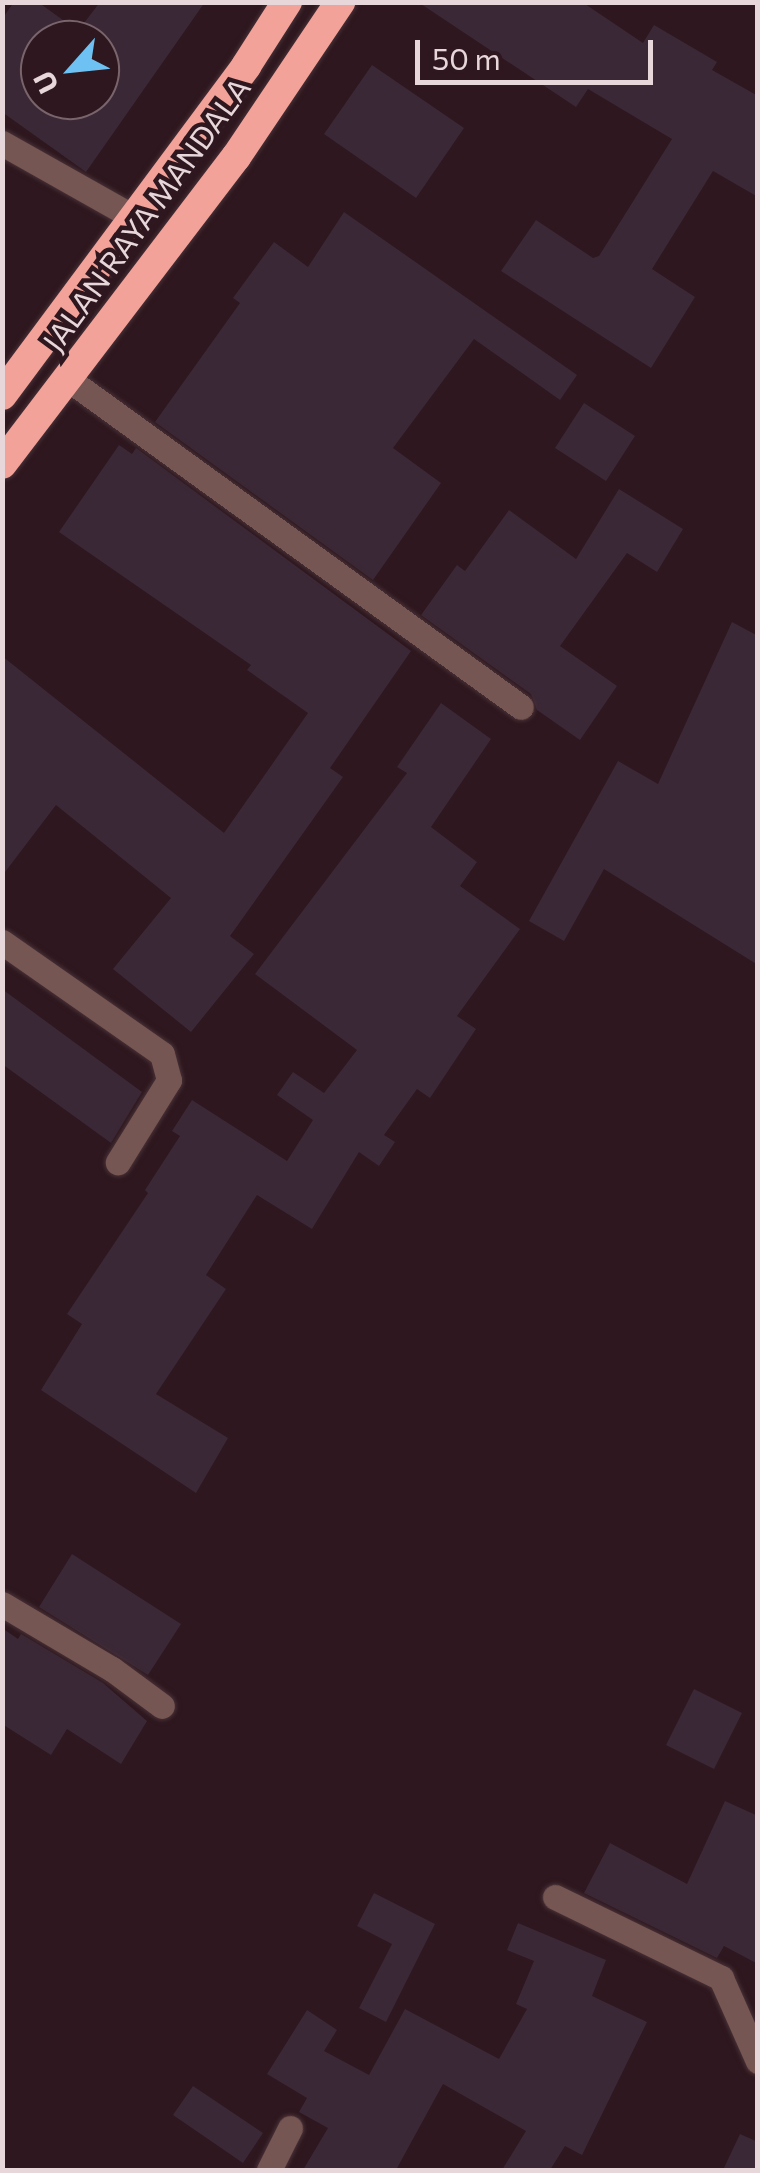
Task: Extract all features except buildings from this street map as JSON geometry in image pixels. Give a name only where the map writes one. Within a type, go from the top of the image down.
[{"type":"highway","name":"JALAN RAYA MANDALA","points":[[2,395],[135,218],[287,2]]},
{"type":"highway","name":"JALAN RAYA MANDALA","points":[[2,464],[236,157],[340,2]]},
{"type":"street","points":[[2,143],[135,218]]},
{"type":"street","points":[[68,378],[522,707]]},
{"type":"street","points":[[2,942],[162,1054],[168,1080],[118,1162]]},
{"type":"street","points":[[2,1604],[112,1669],[162,1706]]},
{"type":"street","points":[[554,1898],[721,1978],[758,2061]]},
{"type":"street","points":[[270,2170],[290,2128]]}]
